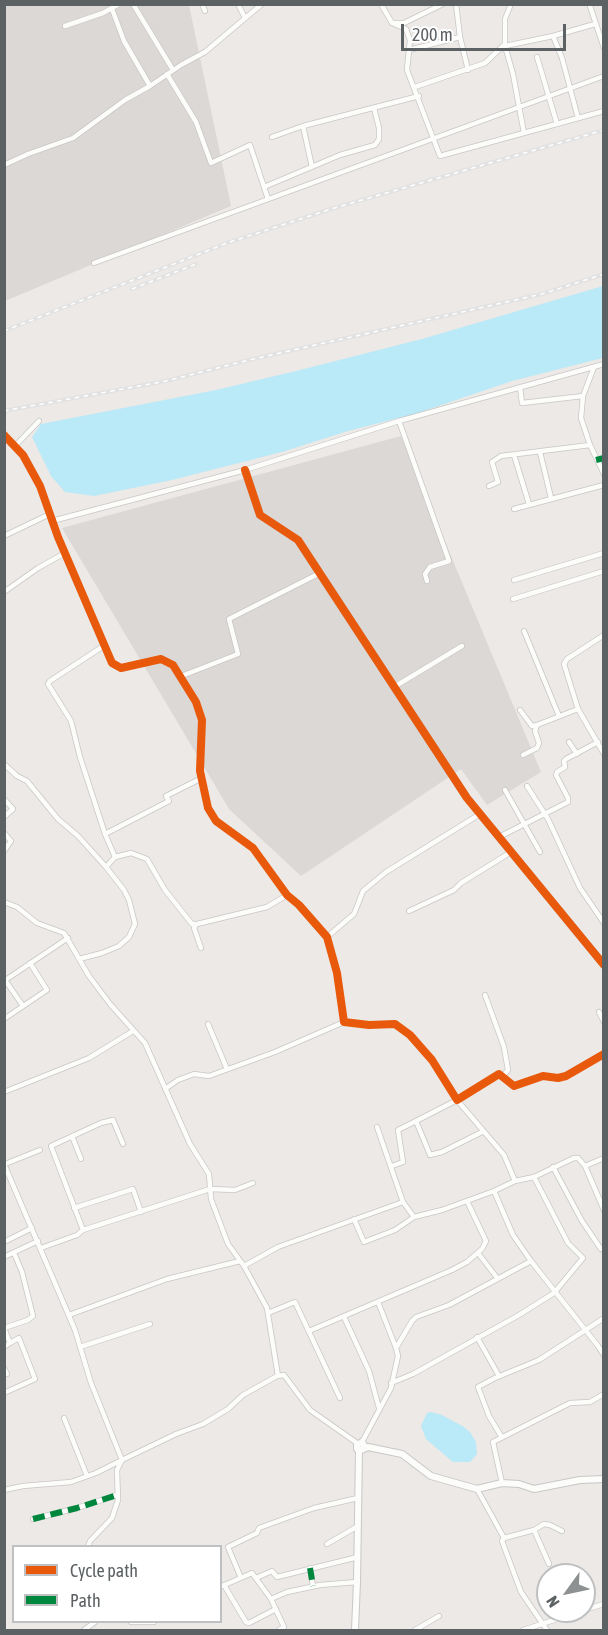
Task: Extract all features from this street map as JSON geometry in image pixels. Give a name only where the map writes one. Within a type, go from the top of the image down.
[{"type":"street","points":[[65,26],[112,9],[119,4]]},
{"type":"street","points":[[133,4],[173,70]]},
{"type":"street","points":[[202,4],[205,11]]},
{"type":"street","points":[[238,4],[245,18]]},
{"type":"street","points":[[4,165],[73,138],[125,100],[205,52],[262,4]]},
{"type":"street","points":[[381,4],[393,23],[406,29],[410,40],[407,70],[440,156],[603,111]]},
{"type":"street","points":[[393,23],[404,23],[443,4]]},
{"type":"street","points":[[456,4],[460,37],[468,70]]},
{"type":"street","points":[[511,4],[505,19],[505,45],[524,133]]},
{"type":"street","points":[[591,6],[603,48]]},
{"type":"street","points":[[112,9],[124,41],[150,86]]},
{"type":"street","points":[[415,87],[485,63],[505,45],[553,36],[595,24]]},
{"type":"street","points":[[553,36],[562,58],[578,118]]},
{"type":"street","points":[[409,50],[460,37]]},
{"type":"street","points":[[537,57],[557,124]]},
{"type":"street","points":[[167,74],[196,122],[211,163],[250,145],[268,200]]},
{"type":"street","points":[[94,263],[603,76]]},
{"type":"street","points":[[272,137],[303,126],[418,96]]},
{"type":"street","points":[[264,187],[340,155],[375,145],[379,139],[375,108]]},
{"type":"street","points":[[303,126],[312,167]]},
{"type":"street","points":[[52,521],[245,470],[399,421],[603,364]]},
{"type":"street","points":[[594,367],[583,396],[581,418],[603,474]]},
{"type":"street","points":[[520,387],[522,403],[583,396]]},
{"type":"street","points":[[15,446],[39,421]]},
{"type":"street","points":[[399,421],[449,561],[430,567],[425,574],[427,581]]},
{"type":"street","points":[[4,435],[23,455],[40,486],[65,553],[112,663],[121,668],[161,659],[173,665],[196,702],[202,720],[200,771],[208,808],[216,821],[253,848],[287,894],[327,937],[337,973],[344,1022]]},
{"type":"street","points":[[489,486],[498,482],[492,460],[501,456],[590,445]]},
{"type":"street","points":[[540,452],[551,498]]},
{"type":"street","points":[[514,455],[529,504]]},
{"type":"street","points":[[597,460],[603,458]]},
{"type":"street","points":[[245,470],[260,516],[298,540],[467,798],[603,965]]},
{"type":"street","points":[[514,509],[603,485]]},
{"type":"street","points":[[4,536],[50,514]]},
{"type":"street","points":[[4,592],[38,568],[65,553]]},
{"type":"street","points":[[514,580],[603,553]]},
{"type":"street","points":[[513,599],[603,571]]},
{"type":"street","points":[[179,677],[238,654],[229,619],[320,573]]},
{"type":"street","points":[[524,631],[560,716]]},
{"type":"street","points":[[603,635],[567,659],[564,664],[578,709],[603,754]]},
{"type":"street","points":[[105,645],[48,684],[71,721],[80,757],[105,834],[115,857]]},
{"type":"street","points":[[394,687],[462,646]]},
{"type":"street","points":[[520,710],[532,726],[578,709]]},
{"type":"street","points":[[523,755],[537,748],[539,743],[535,731],[537,725]]},
{"type":"street","points":[[569,742],[577,754]]},
{"type":"street","points":[[499,837],[543,813],[560,807],[569,800],[556,775],[566,767],[564,761],[566,759],[598,742]]},
{"type":"street","points":[[4,764],[17,776],[27,781],[58,819],[78,836],[106,867],[129,900],[135,924],[129,937],[119,946],[102,954],[79,959]]},
{"type":"street","points":[[105,834],[169,801],[166,796],[202,778]]},
{"type":"street","points":[[527,786],[548,819],[580,888],[603,922]]},
{"type":"street","points":[[506,790],[540,852]]},
{"type":"street","points":[[4,799],[13,809],[4,817]]},
{"type":"street","points":[[327,937],[354,914],[363,891],[386,872],[480,814]]},
{"type":"street","points":[[4,833],[11,841],[4,851]]},
{"type":"street","points":[[409,911],[454,890],[461,883],[511,852]]},
{"type":"street","points":[[106,867],[115,857],[131,853],[147,859],[165,890],[192,924],[267,907],[287,894]]},
{"type":"street","points":[[4,902],[17,907],[37,923],[58,929],[68,938],[79,959],[110,1004],[145,1043],[190,1143],[209,1174],[210,1190],[225,1238],[264,1301],[278,1376]]},
{"type":"street","points":[[196,924],[194,928],[201,948]]},
{"type":"street","points":[[23,1006],[5,980],[68,938]]},
{"type":"street","points":[[4,1019],[46,990],[30,963]]},
{"type":"street","points":[[485,995],[508,1063],[508,1070],[504,1076]]},
{"type":"street","points":[[599,1012],[603,1022]]},
{"type":"street","points":[[165,1089],[178,1080],[194,1074],[209,1076],[296,1044],[344,1022],[369,1025],[395,1024],[410,1035],[432,1060],[457,1100],[504,1155],[516,1181]]},
{"type":"street","points":[[208,1024],[227,1069]]},
{"type":"street","points":[[4,1092],[89,1058],[133,1031]]},
{"type":"street","points":[[392,1166],[403,1162],[398,1130],[457,1100],[500,1074],[514,1086],[543,1076],[558,1078],[566,1076],[603,1054]]},
{"type":"street","points":[[83,1230],[51,1146],[101,1122],[113,1120],[123,1144]]},
{"type":"street","points":[[416,1121],[430,1155],[442,1152],[482,1132]]},
{"type":"street","points":[[377,1127],[403,1202],[414,1217]]},
{"type":"street","points":[[72,1136],[81,1159]]},
{"type":"street","points":[[40,1150],[5,1164],[69,1315],[94,1392],[122,1460],[117,1470],[117,1495],[112,1518],[88,1545]]},
{"type":"street","points":[[354,1219],[364,1242],[396,1230],[414,1217],[467,1201],[516,1181],[534,1177],[574,1158],[578,1158],[585,1166],[603,1210]]},
{"type":"street","points":[[585,1166],[603,1158]]},
{"type":"street","points":[[553,1167],[582,1221],[601,1249]]},
{"type":"street","points":[[391,1383],[413,1374],[554,1293],[583,1258],[568,1243],[534,1177]]},
{"type":"street","points":[[41,1248],[77,1235],[83,1230],[210,1190],[235,1190],[253,1183]]},
{"type":"street","points":[[74,1208],[133,1189],[141,1212]]},
{"type":"street","points":[[494,1191],[513,1235],[554,1293],[603,1355]]},
{"type":"street","points":[[309,1331],[452,1270],[478,1253],[486,1241],[467,1201]]},
{"type":"street","points":[[69,1315],[167,1279],[242,1264],[278,1247],[403,1202]]},
{"type":"street","points":[[4,1242],[32,1228]]},
{"type":"street","points":[[4,1257],[38,1241]]},
{"type":"street","points":[[10,1343],[4,1328],[33,1316],[22,1272],[14,1252]]},
{"type":"street","points":[[478,1253],[498,1279]]},
{"type":"street","points":[[396,1348],[416,1317],[448,1305],[531,1261]]},
{"type":"street","points":[[268,1313],[296,1302],[340,1398]]},
{"type":"street","points":[[355,1630],[361,1446],[391,1388],[398,1356],[378,1302]]},
{"type":"street","points":[[344,1317],[369,1371],[379,1408]]},
{"type":"street","points":[[501,1436],[489,1416],[478,1388],[499,1376],[539,1360],[603,1318]]},
{"type":"street","points":[[80,1347],[150,1324]]},
{"type":"street","points":[[477,1337],[499,1376]]},
{"type":"street","points":[[4,1347],[18,1338],[35,1379],[4,1393]]},
{"type":"street","points":[[4,1368],[7,1374]]},
{"type":"street","points":[[4,1490],[71,1482],[87,1476],[176,1434],[203,1424],[228,1409],[243,1395],[284,1375],[310,1410],[361,1446],[402,1454],[431,1476],[477,1489],[502,1483],[519,1484],[534,1489],[580,1480],[603,1479]]},
{"type":"street","points":[[502,1483],[493,1442],[570,1403],[591,1402],[603,1394]]},
{"type":"street","points":[[64,1418],[87,1476]]},
{"type":"street","points":[[477,1489],[504,1538],[502,1541],[521,1592],[547,1630]]},
{"type":"street","points":[[33,1518],[77,1508],[117,1495]]},
{"type":"street","points":[[241,1578],[228,1546],[257,1533],[258,1528],[314,1508],[358,1498]]},
{"type":"street","points":[[504,1538],[534,1530],[544,1524],[562,1532]]},
{"type":"street","points":[[327,1545],[358,1526]]},
{"type":"street","points":[[534,1530],[549,1563]]},
{"type":"street","points":[[256,1578],[272,1571],[277,1577],[358,1557]]},
{"type":"street","points":[[309,1568],[313,1586]]},
{"type":"street","points":[[276,1610],[249,1623],[246,1622],[222,1586],[252,1573],[271,1599],[284,1627],[279,1630]]},
{"type":"street","points":[[271,1599],[287,1592],[313,1586],[357,1582]]},
{"type":"street","points":[[415,1630],[439,1616]]},
{"type":"street","points":[[147,1623],[150,1630]]},
{"type":"street","points":[[523,1630],[545,1623]]},
{"type":"shaded area","points":[[5,5],[189,5],[231,206],[5,301]]},
{"type":"shaded area","points":[[401,436],[541,772],[487,805],[461,769],[301,876],[229,809],[62,528]]},
{"type":"water","points":[[603,286],[603,358],[512,381],[418,413],[348,431],[282,452],[172,480],[94,496],[65,492],[51,476],[32,437],[41,424],[216,390],[296,371],[422,339]]},
{"type":"water","points":[[427,1413],[442,1415],[470,1432],[476,1442],[477,1454],[470,1462],[453,1462],[426,1439],[421,1426]]},
{"type":"railway","points":[[4,331],[227,243],[331,209],[604,130]]},
{"type":"railway","points":[[132,289],[196,264]]},
{"type":"railway","points":[[4,411],[166,381],[542,294],[604,274]]},
{"type":"marked path","points":[[596,460],[604,458]]},
{"type":"marked path","points":[[33,1519],[117,1495]]},
{"type":"marked path","points":[[310,1568],[313,1586]]},
{"type":"cycle path","points":[[4,435],[23,455],[40,486],[58,537],[112,663],[121,668],[161,659],[173,665],[196,702],[202,720],[200,771],[208,808],[216,821],[253,848],[287,895],[327,937],[337,973],[344,1022],[369,1025],[395,1024],[410,1035],[432,1060],[457,1100],[499,1074],[514,1086],[543,1076],[558,1078],[566,1076],[604,1054]]},
{"type":"cycle path","points":[[245,470],[260,515],[298,540],[467,798],[604,965]]}]
